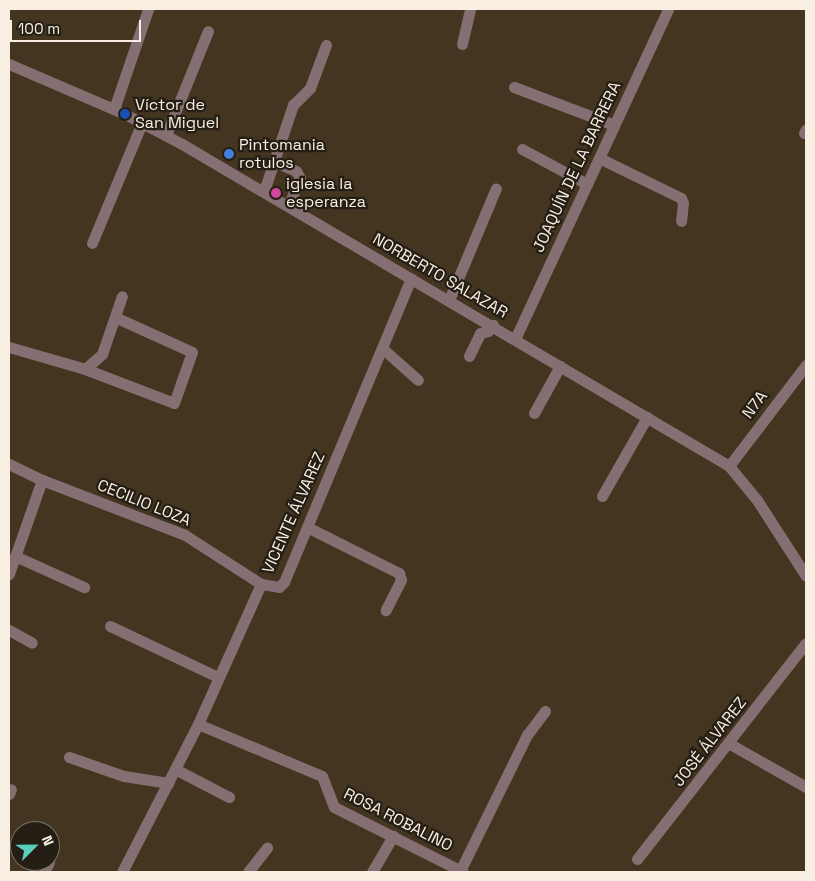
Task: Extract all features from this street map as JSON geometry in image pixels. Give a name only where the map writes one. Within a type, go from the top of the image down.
[{"type":"street","points":[[114,109],[148,9]]},
{"type":"street","points":[[462,44],[470,9]]},
{"type":"street","name":"JOAQUÍN DE LA BARRERA","points":[[515,339],[668,9]]},
{"type":"street","points":[[166,135],[208,31]]},
{"type":"street","points":[[264,191],[292,105],[310,88],[326,44]]},
{"type":"street","name":"NORBERTO SALAZAR","points":[[9,64],[114,109],[166,135],[493,325],[729,466],[757,500],[806,576]]},
{"type":"street","points":[[514,87],[614,125]]},
{"type":"street","points":[[92,243],[142,123]]},
{"type":"street","points":[[522,149],[587,184]]},
{"type":"street","points":[[599,158],[680,198],[684,203],[681,221]]},
{"type":"street","points":[[275,162],[296,172],[300,178],[288,206]]},
{"type":"street","points":[[449,300],[496,188]]},
{"type":"street","name":"VICENTE ÁLVAREZ","points":[[122,872],[198,724],[261,584],[274,588],[284,582],[411,278]]},
{"type":"street","points":[[85,369],[102,354],[117,318],[122,296]]},
{"type":"street","points":[[9,347],[85,369],[168,403],[178,399],[192,352],[117,318]]},
{"type":"street","points":[[469,356],[480,333],[488,332],[493,325]]},
{"type":"street","points":[[382,348],[418,380]]},
{"type":"street","name":"N7A","points":[[729,466],[806,364]]},
{"type":"street","points":[[534,413],[560,366]]},
{"type":"street","points":[[602,496],[646,417]]},
{"type":"street","name":"CECILIO LOZA","points":[[9,464],[42,480],[185,535],[261,584]]},
{"type":"street","points":[[9,574],[42,480]]},
{"type":"street","points":[[307,527],[398,572],[401,580],[386,610]]},
{"type":"street","points":[[15,556],[84,587]]},
{"type":"street","points":[[110,626],[218,677]]},
{"type":"street","points":[[9,630],[32,643]]},
{"type":"street","name":"JOSÉ ÁLVAREZ","points":[[637,859],[730,744],[806,643]]},
{"type":"street","points":[[462,871],[527,735],[545,711]]},
{"type":"street","name":"ROSA ROBALINO","points":[[198,724],[322,776],[334,807],[462,871]]},
{"type":"street","points":[[730,744],[806,787]]},
{"type":"street","points":[[69,757],[124,776],[168,783]]},
{"type":"street","points":[[175,768],[229,797]]},
{"type":"street","points":[[372,872],[393,836]]},
{"type":"street","points":[[248,872],[267,848]]},
{"type":"place","name":"Víctor de San Miguel","points":[[125,114]]},
{"type":"place","name":"Pintomania rotulos","points":[[229,154]]},
{"type":"place","name":"iglesia la esperanza","points":[[276,193]]}]
